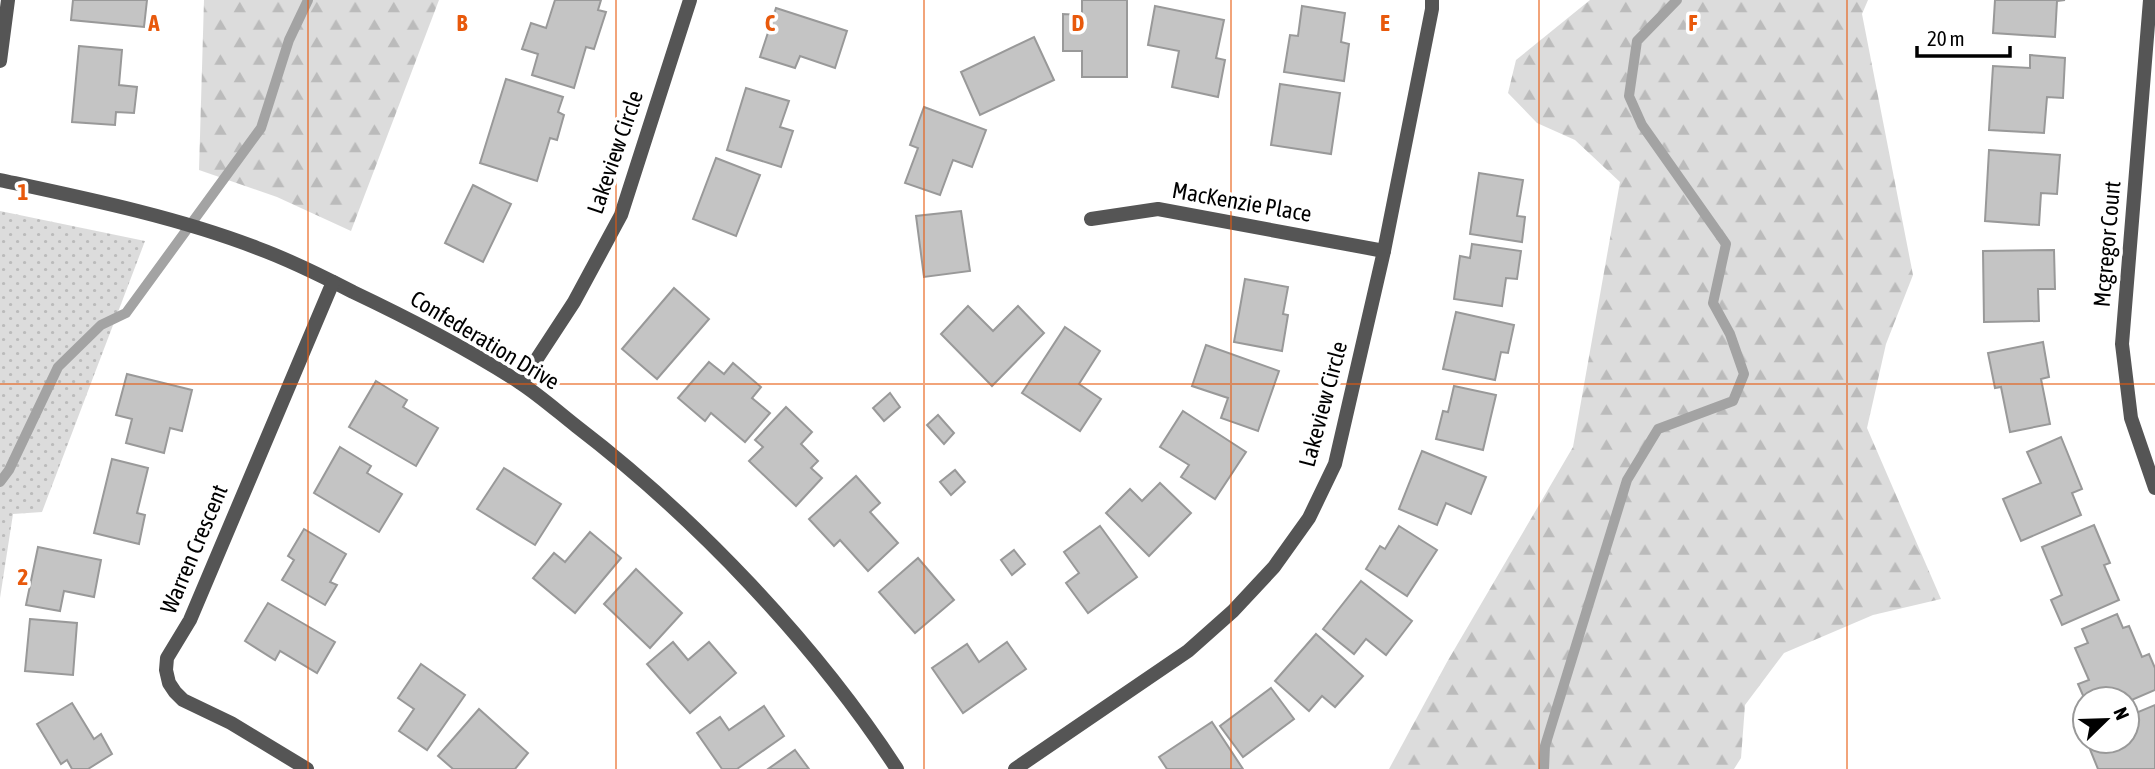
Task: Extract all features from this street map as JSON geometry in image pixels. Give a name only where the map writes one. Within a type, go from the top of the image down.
[{"type":"street","points":[[0,61],[8,0]]},
{"type":"street","name":"Lakeview Circle","points":[[521,383],[574,302],[621,215],[691,0]]},
{"type":"street","name":"Lakeview Circle","points":[[1015,769],[1188,650],[1233,611],[1274,567],[1309,518],[1335,464],[1384,251],[1432,0]]},
{"type":"street","name":"Mcgregor Court","points":[[2150,0],[2122,344],[2131,418],[2155,488]]},
{"type":"street","name":"Confederation Drive","points":[[0,180],[106,203],[227,237],[281,257],[447,339],[521,383],[618,458],[706,539],[775,611],[838,687],[897,769]]},
{"type":"street","name":"MacKenzie Place","points":[[1091,219],[1158,209],[1384,251]]},
{"type":"street","name":"Warren Crescent","points":[[307,769],[231,723],[183,700],[169,682],[166,670],[167,658],[190,620],[333,282]]},
{"type":"green space","points":[[204,0],[439,0],[351,231],[277,197],[199,170]]},
{"type":"green space","points":[[1590,0],[1868,0],[1862,14],[1913,275],[1886,344],[1867,428],[1941,599],[1873,615],[1784,653],[1745,705],[1741,758],[1734,769],[1389,769],[1447,662],[1573,447],[1620,182],[1575,140],[1537,123],[1508,93],[1516,60]]},
{"type":"green space","points":[[0,211],[145,241],[42,512],[13,514],[0,598]]},
{"type":"building","points":[[73,0],[147,0],[144,27],[71,20]]},
{"type":"building","points":[[555,0],[601,0],[598,10],[606,12],[594,49],[586,47],[574,88],[532,75],[538,54],[522,49],[531,23],[546,28]]},
{"type":"building","points":[[1082,0],[1127,0],[1127,77],[1082,77],[1082,51],[1063,51],[1063,14],[1082,15]]},
{"type":"building","points":[[1995,0],[2065,0],[2057,1],[2055,37],[1993,33]]},
{"type":"building","points":[[1155,6],[1224,20],[1216,58],[1225,60],[1218,97],[1172,87],[1179,51],[1148,45]]},
{"type":"building","points":[[1302,6],[1345,13],[1341,42],[1349,44],[1344,81],[1284,72],[1290,35],[1298,36]]},
{"type":"building","points":[[776,8],[847,31],[835,68],[800,56],[795,68],[760,57]]},
{"type":"building","points":[[1034,37],[1054,80],[980,115],[961,72]]},
{"type":"building","points":[[79,46],[122,50],[119,85],[137,87],[134,113],[116,112],[115,125],[72,122]]},
{"type":"building","points":[[2030,55],[2065,58],[2063,98],[2047,97],[2044,133],[1989,130],[1993,66],[2030,68]]},
{"type":"building","points":[[506,79],[563,97],[558,112],[564,115],[557,140],[550,138],[537,181],[480,163]]},
{"type":"building","points":[[1280,84],[1340,93],[1331,154],[1271,145]]},
{"type":"building","points":[[746,88],[789,101],[780,127],[793,131],[781,167],[727,150]]},
{"type":"building","points":[[924,107],[986,130],[972,167],[953,160],[940,195],[905,183],[918,148],[910,145]]},
{"type":"building","points":[[1989,150],[2060,155],[2057,194],[2041,193],[2039,225],[1985,221]]},
{"type":"building","points":[[716,158],[760,175],[736,236],[693,219]]},
{"type":"building","points":[[1479,173],[1523,180],[1517,216],[1525,217],[1522,242],[1470,234]]},
{"type":"building","points":[[473,185],[511,204],[483,262],[445,243]]},
{"type":"building","points":[[961,211],[970,271],[924,277],[916,216]]},
{"type":"building","points":[[1472,244],[1521,251],[1517,279],[1506,278],[1502,306],[1454,299],[1460,256],[1470,258]]},
{"type":"building","points":[[2054,250],[2055,289],[2038,289],[2039,321],[1984,322],[1983,251]]},
{"type":"building","points":[[1245,279],[1288,287],[1283,314],[1288,315],[1282,351],[1234,342]]},
{"type":"building","points":[[674,288],[709,319],[657,379],[622,349]]},
{"type":"building","points":[[968,306],[993,331],[1018,306],[1044,333],[992,386],[941,334]]},
{"type":"building","points":[[1456,312],[1514,325],[1508,353],[1501,352],[1495,380],[1443,369]]},
{"type":"building","points":[[1065,327],[1100,351],[1079,384],[1101,399],[1080,431],[1022,393]]},
{"type":"building","points":[[2043,342],[2049,377],[2041,379],[2050,424],[2010,432],[2001,387],[1995,388],[1988,353]]},
{"type":"building","points":[[1206,345],[1279,371],[1258,431],[1221,418],[1228,398],[1192,386]]},
{"type":"building","points":[[709,362],[724,374],[733,363],[761,387],[752,398],[770,413],[745,442],[711,413],[705,421],[678,398]]},
{"type":"building","points":[[127,374],[192,390],[182,431],[170,428],[164,453],[126,443],[132,419],[116,415]]},
{"type":"building","points":[[376,381],[407,400],[403,407],[438,428],[416,466],[349,427]]},
{"type":"building","points":[[1454,386],[1496,395],[1483,450],[1436,439],[1443,411],[1448,412]]},
{"type":"building","points":[[890,393],[900,407],[884,421],[873,408]]},
{"type":"building","points":[[786,407],[812,432],[801,444],[818,461],[811,468],[822,478],[796,506],[749,461],[763,447],[755,440]]},
{"type":"building","points":[[1183,411],[1246,452],[1215,499],[1181,477],[1189,465],[1160,447]]},
{"type":"building","points":[[938,415],[954,433],[944,444],[927,425]]},
{"type":"building","points":[[2061,437],[2082,489],[2072,493],[2081,515],[2021,541],[2003,499],[2041,483],[2027,452]]},
{"type":"building","points":[[340,447],[371,466],[367,473],[402,494],[379,532],[314,493]]},
{"type":"building","points":[[1422,451],[1486,477],[1471,514],[1446,503],[1437,525],[1399,509]]},
{"type":"building","points":[[112,459],[148,468],[137,513],[145,515],[139,544],[94,533]]},
{"type":"building","points":[[504,468],[561,504],[535,545],[477,509]]},
{"type":"building","points":[[955,470],[965,482],[951,495],[940,482]]},
{"type":"building","points":[[856,476],[880,503],[870,512],[898,543],[868,571],[840,540],[834,546],[809,519]]},
{"type":"building","points":[[1160,483],[1191,513],[1149,556],[1106,513],[1130,489],[1142,501]]},
{"type":"building","points":[[2094,525],[2110,563],[2104,565],[2119,600],[2062,625],[2051,600],[2062,595],[2042,547]]},
{"type":"building","points":[[1100,526],[1137,577],[1088,613],[1066,583],[1079,573],[1064,552]]},
{"type":"building","points":[[1399,526],[1437,550],[1407,596],[1366,569],[1380,546],[1385,549]]},
{"type":"building","points":[[304,529],[346,554],[330,582],[337,585],[325,605],[282,580],[294,560],[288,556]]},
{"type":"building","points":[[590,532],[621,558],[575,613],[533,578],[554,553],[565,562]]},
{"type":"building","points":[[38,547],[101,560],[94,597],[64,591],[60,611],[26,605]]},
{"type":"building","points":[[1014,550],[1025,564],[1012,575],[1001,560]]},
{"type":"building","points":[[918,558],[954,600],[915,633],[879,592]]},
{"type":"building","points":[[636,569],[682,613],[650,648],[604,604]]},
{"type":"building","points":[[1361,581],[1412,621],[1386,655],[1366,639],[1354,654],[1323,629]]},
{"type":"building","points":[[268,603],[335,642],[317,673],[280,651],[275,660],[245,641]]},
{"type":"building","points":[[2117,614],[2123,628],[2129,626],[2142,657],[2149,654],[2155,668],[2155,690],[2141,696],[2141,685],[2078,685],[2089,680],[2075,648],[2088,643],[2082,629]]},
{"type":"building","points":[[30,619],[77,623],[73,675],[25,671]]},
{"type":"building","points":[[1316,634],[1363,676],[1335,707],[1322,696],[1309,711],[1275,681]]},
{"type":"building","points":[[673,642],[688,660],[709,642],[736,673],[690,713],[647,664]]},
{"type":"building","points":[[1007,642],[1026,669],[963,713],[932,668],[967,644],[979,662]]},
{"type":"building","points":[[421,664],[465,695],[427,750],[399,731],[414,709],[398,698]]},
{"type":"building","points":[[1271,688],[1294,719],[1243,757],[1220,726]]},
{"type":"building","points":[[72,703],[94,739],[101,734],[112,754],[88,769],[72,769],[67,760],[61,764],[37,724]]},
{"type":"building","points":[[2155,705],[2155,769],[2098,769],[2092,755],[2141,755],[2141,711]]},
{"type":"building","points":[[764,706],[784,736],[737,769],[722,769],[697,733],[720,717],[729,730]]},
{"type":"building","points":[[479,709],[528,753],[515,769],[453,769],[438,756]]},
{"type":"building","points":[[1212,722],[1243,769],[1167,769],[1159,757]]},
{"type":"building","points":[[795,750],[809,769],[768,769]]},
{"type":"waterway","points":[[0,482],[9,470],[58,367],[101,325],[126,313],[261,128],[289,40],[308,0]]},
{"type":"waterway","points":[[1544,769],[1545,746],[1627,480],[1658,429],[1733,401],[1744,374],[1730,334],[1713,303],[1726,244],[1642,125],[1629,96],[1637,41],[1677,0]]}]
